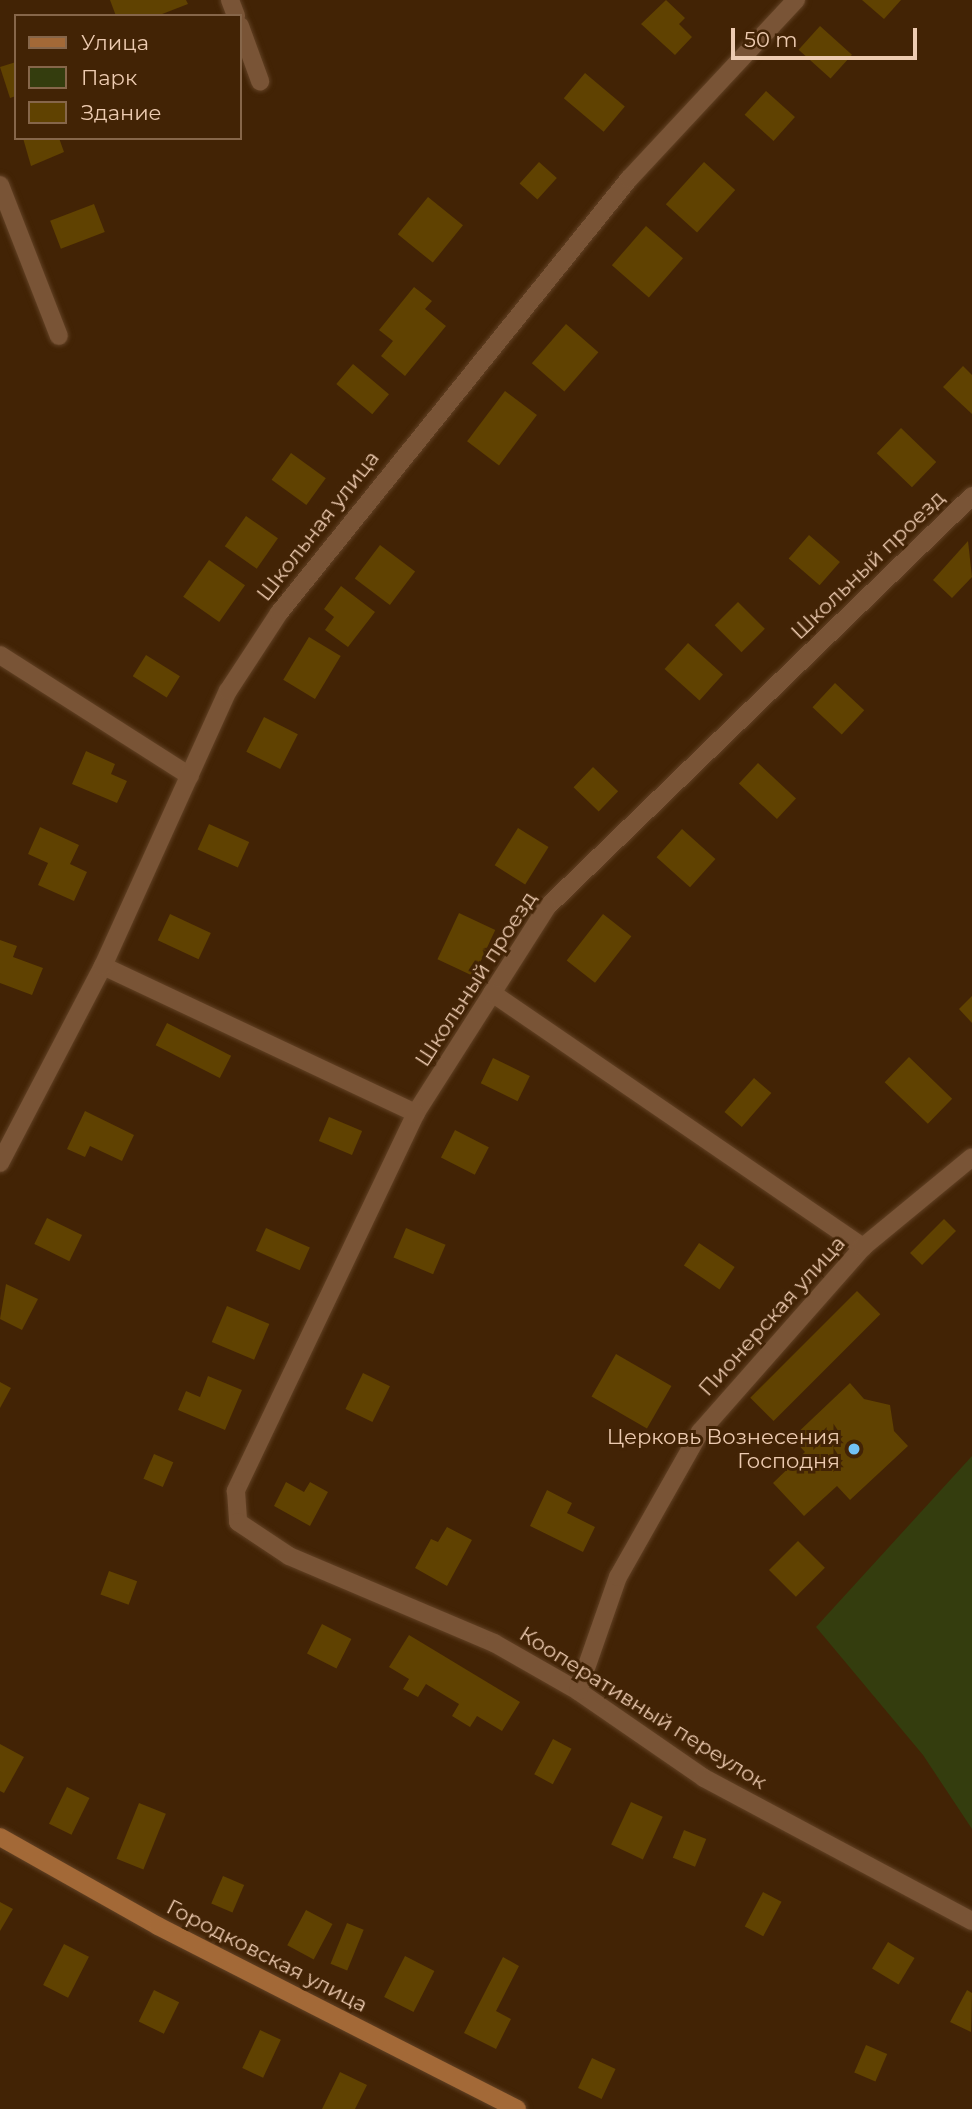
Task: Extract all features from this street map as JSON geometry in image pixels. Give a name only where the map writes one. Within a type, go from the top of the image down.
[{"type":"main road","name":"Городковская улица","points":[[0,1837],[158,1926],[517,2109]]},
{"type":"street","name":"Школьная улица","points":[[0,1163],[103,966],[228,691],[312,570],[629,179],[796,0]]},
{"type":"street","points":[[242,32],[260,81]]},
{"type":"street","points":[[0,185],[59,336]]},
{"type":"street","name":"Школьный проезд","points":[[236,1491],[415,1113],[547,907],[972,496]]},
{"type":"street","points":[[0,655],[190,776]]},
{"type":"street","points":[[103,966],[415,1113]]},
{"type":"street","points":[[492,993],[863,1247]]},
{"type":"street","name":"Пионерская улица","points":[[578,1691],[618,1577],[700,1432],[863,1247],[972,1157]]},
{"type":"street","name":"Кооперативный переулок","points":[[236,1491],[238,1522],[260,1539],[494,1643],[578,1691],[704,1778],[972,1921]]},
{"type":"green space","points":[[972,1456],[972,1829],[923,1755],[816,1627]]},
{"type":"building","points":[[110,0],[186,0],[188,4],[162,14],[115,14]]},
{"type":"building","points":[[666,0],[685,18],[679,24],[692,37],[675,55],[641,24]]},
{"type":"building","points":[[862,0],[901,0],[884,19]]},
{"type":"building","points":[[820,26],[852,55],[831,79],[799,50]]},
{"type":"building","points":[[14,63],[14,97],[10,98],[0,67]]},
{"type":"building","points":[[585,73],[625,106],[604,132],[564,98]]},
{"type":"building","points":[[766,91],[795,117],[774,141],[745,115]]},
{"type":"building","points":[[24,140],[60,140],[64,152],[31,166]]},
{"type":"building","points":[[539,162],[557,178],[537,200],[520,184]]},
{"type":"building","points":[[704,162],[735,190],[697,232],[666,204]]},
{"type":"building","points":[[428,197],[463,225],[433,263],[398,234]]},
{"type":"building","points":[[94,204],[105,232],[61,249],[50,221]]},
{"type":"building","points":[[646,226],[683,258],[649,297],[612,265]]},
{"type":"building","points":[[414,287],[432,301],[425,309],[446,326],[405,376],[381,356],[393,341],[379,330]]},
{"type":"building","points":[[566,324],[598,352],[564,391],[532,363]]},
{"type":"building","points":[[353,364],[389,394],[372,414],[336,384]]},
{"type":"building","points":[[963,366],[972,375],[972,414],[943,387]]},
{"type":"building","points":[[505,391],[537,415],[499,465],[467,441]]},
{"type":"building","points":[[901,428],[936,462],[912,487],[877,453]]},
{"type":"building","points":[[291,453],[326,478],[306,505],[272,480]]},
{"type":"building","points":[[246,516],[278,538],[257,569],[225,546]]},
{"type":"building","points":[[809,535],[840,562],[820,585],[789,558]]},
{"type":"building","points":[[968,541],[972,577],[952,598],[933,580]]},
{"type":"building","points":[[380,545],[415,571],[390,605],[355,579]]},
{"type":"building","points":[[209,560],[245,585],[219,622],[183,597]]},
{"type":"building","points":[[341,586],[375,612],[348,647],[325,630],[334,617],[324,609]]},
{"type":"building","points":[[738,602],[765,629],[742,652],[715,625]]},
{"type":"building","points":[[309,637],[341,656],[315,699],[283,680]]},
{"type":"building","points":[[688,643],[723,674],[700,700],[665,669]]},
{"type":"building","points":[[146,655],[180,676],[167,697],[133,676]]},
{"type":"building","points":[[835,683],[864,710],[842,734],[812,707]]},
{"type":"building","points":[[264,717],[298,734],[280,769],[246,752]]},
{"type":"building","points":[[86,751],[115,764],[111,774],[127,781],[117,803],[72,784]]},
{"type":"building","points":[[758,763],[796,798],[777,819],[739,783]]},
{"type":"building","points":[[593,767],[618,791],[599,811],[574,787]]},
{"type":"building","points":[[209,824],[249,842],[238,867],[198,850]]},
{"type":"building","points":[[40,827],[79,845],[70,864],[87,872],[74,901],[38,885],[48,863],[28,854]]},
{"type":"building","points":[[518,828],[549,847],[525,884],[495,865]]},
{"type":"building","points":[[682,829],[715,859],[690,887],[657,857]]},
{"type":"building","points":[[459,913],[495,930],[474,976],[437,959]]},
{"type":"building","points":[[170,914],[211,933],[199,959],[158,940]]},
{"type":"building","points":[[603,914],[631,936],[595,983],[567,960]]},
{"type":"building","points":[[0,940],[17,946],[13,957],[43,968],[32,995],[0,983]]},
{"type":"building","points":[[972,996],[972,1023],[959,1009]]},
{"type":"building","points":[[167,1023],[231,1056],[220,1078],[156,1045]]},
{"type":"building","points":[[909,1057],[952,1099],[928,1124],[885,1082]]},
{"type":"building","points":[[493,1058],[530,1076],[518,1101],[481,1083]]},
{"type":"building","points":[[754,1078],[771,1093],[742,1127],[724,1112]]},
{"type":"building","points":[[85,1111],[134,1135],[122,1161],[90,1146],[85,1157],[67,1149]]},
{"type":"building","points":[[329,1117],[362,1131],[352,1155],[319,1141]]},
{"type":"building","points":[[455,1130],[489,1147],[475,1175],[441,1158]]},
{"type":"building","points":[[47,1218],[82,1235],[69,1261],[34,1244]]},
{"type":"building","points":[[944,1219],[956,1231],[922,1265],[910,1253]]},
{"type":"building","points":[[266,1228],[310,1248],[300,1270],[256,1251]]},
{"type":"building","points":[[406,1228],[446,1245],[433,1274],[393,1257]]},
{"type":"building","points":[[699,1243],[735,1267],[720,1289],[684,1265]]},
{"type":"building","points":[[6,1284],[38,1299],[22,1330],[0,1319]]},
{"type":"building","points":[[857,1291],[880,1314],[774,1421],[750,1398]]},
{"type":"building","points":[[227,1306],[269,1324],[254,1360],[212,1342]]},
{"type":"building","points":[[616,1354],[671,1386],[647,1428],[592,1396]]},
{"type":"building","points":[[363,1373],[390,1386],[372,1422],[345,1409]]},
{"type":"building","points":[[208,1376],[242,1390],[225,1430],[178,1410],[186,1391],[200,1397]]},
{"type":"building","points":[[0,1382],[11,1388],[0,1408]]},
{"type":"building","name":"Церковь Вознесения Господня","points":[[850,1383],[864,1399],[890,1405],[894,1431],[908,1446],[850,1500],[837,1486],[804,1516],[773,1483],[805,1452],[792,1438]]},
{"type":"building","points":[[154,1454],[173,1462],[163,1487],[143,1479]]},
{"type":"building","points":[[286,1482],[304,1492],[310,1482],[328,1492],[310,1526],[274,1506]]},
{"type":"building","points":[[547,1490],[572,1503],[567,1513],[595,1527],[583,1552],[530,1526]]},
{"type":"building","points":[[447,1527],[472,1540],[447,1586],[415,1568],[431,1539],[438,1542]]},
{"type":"building","points":[[798,1541],[825,1568],[796,1597],[769,1570]]},
{"type":"building","points":[[109,1571],[137,1581],[129,1605],[100,1594]]},
{"type":"building","points":[[322,1624],[351,1639],[336,1668],[307,1653]]},
{"type":"building","points":[[409,1635],[520,1702],[502,1731],[477,1716],[470,1727],[452,1716],[459,1704],[426,1684],[418,1697],[403,1689],[409,1679],[389,1667]]},
{"type":"building","points":[[553,1739],[572,1749],[553,1784],[534,1774]]},
{"type":"building","points":[[0,1744],[24,1757],[4,1793],[0,1791]]},
{"type":"building","points":[[67,1787],[89,1798],[71,1835],[49,1824]]},
{"type":"building","points":[[631,1802],[663,1817],[643,1859],[611,1845]]},
{"type":"building","points":[[139,1803],[166,1814],[143,1869],[117,1859]]},
{"type":"building","points":[[684,1830],[706,1839],[695,1867],[673,1858]]},
{"type":"building","points":[[223,1876],[244,1885],[232,1913],[211,1904]]},
{"type":"building","points":[[763,1892],[782,1902],[763,1936],[745,1926]]},
{"type":"building","points":[[0,1902],[13,1909],[0,1931]]},
{"type":"building","points":[[306,1910],[332,1924],[314,1959],[287,1945]]},
{"type":"building","points":[[347,1923],[364,1930],[347,1971],[331,1964]]},
{"type":"building","points":[[888,1942],[915,1958],[899,1985],[872,1969]]},
{"type":"building","points":[[64,1944],[89,1957],[68,1998],[43,1985]]},
{"type":"building","points":[[405,1956],[434,1971],[414,2012],[384,1997]]},
{"type":"building","points":[[503,1957],[519,1966],[496,2011],[511,2019],[496,2049],[464,2033]]},
{"type":"building","points":[[154,1990],[179,2002],[164,2034],[139,2021]]},
{"type":"building","points":[[967,1990],[972,1993],[971,2032],[950,2022]]},
{"type":"building","points":[[260,2030],[281,2040],[263,2078],[242,2068]]},
{"type":"building","points":[[866,2045],[887,2054],[875,2082],[854,2073]]},
{"type":"building","points":[[592,2058],[616,2069],[602,2099],[578,2088]]},
{"type":"building","points":[[340,2072],[367,2085],[355,2109],[322,2109]]},
{"type":"place","name":"Церковь Вознесения Господня","points":[[854,1449]]}]
